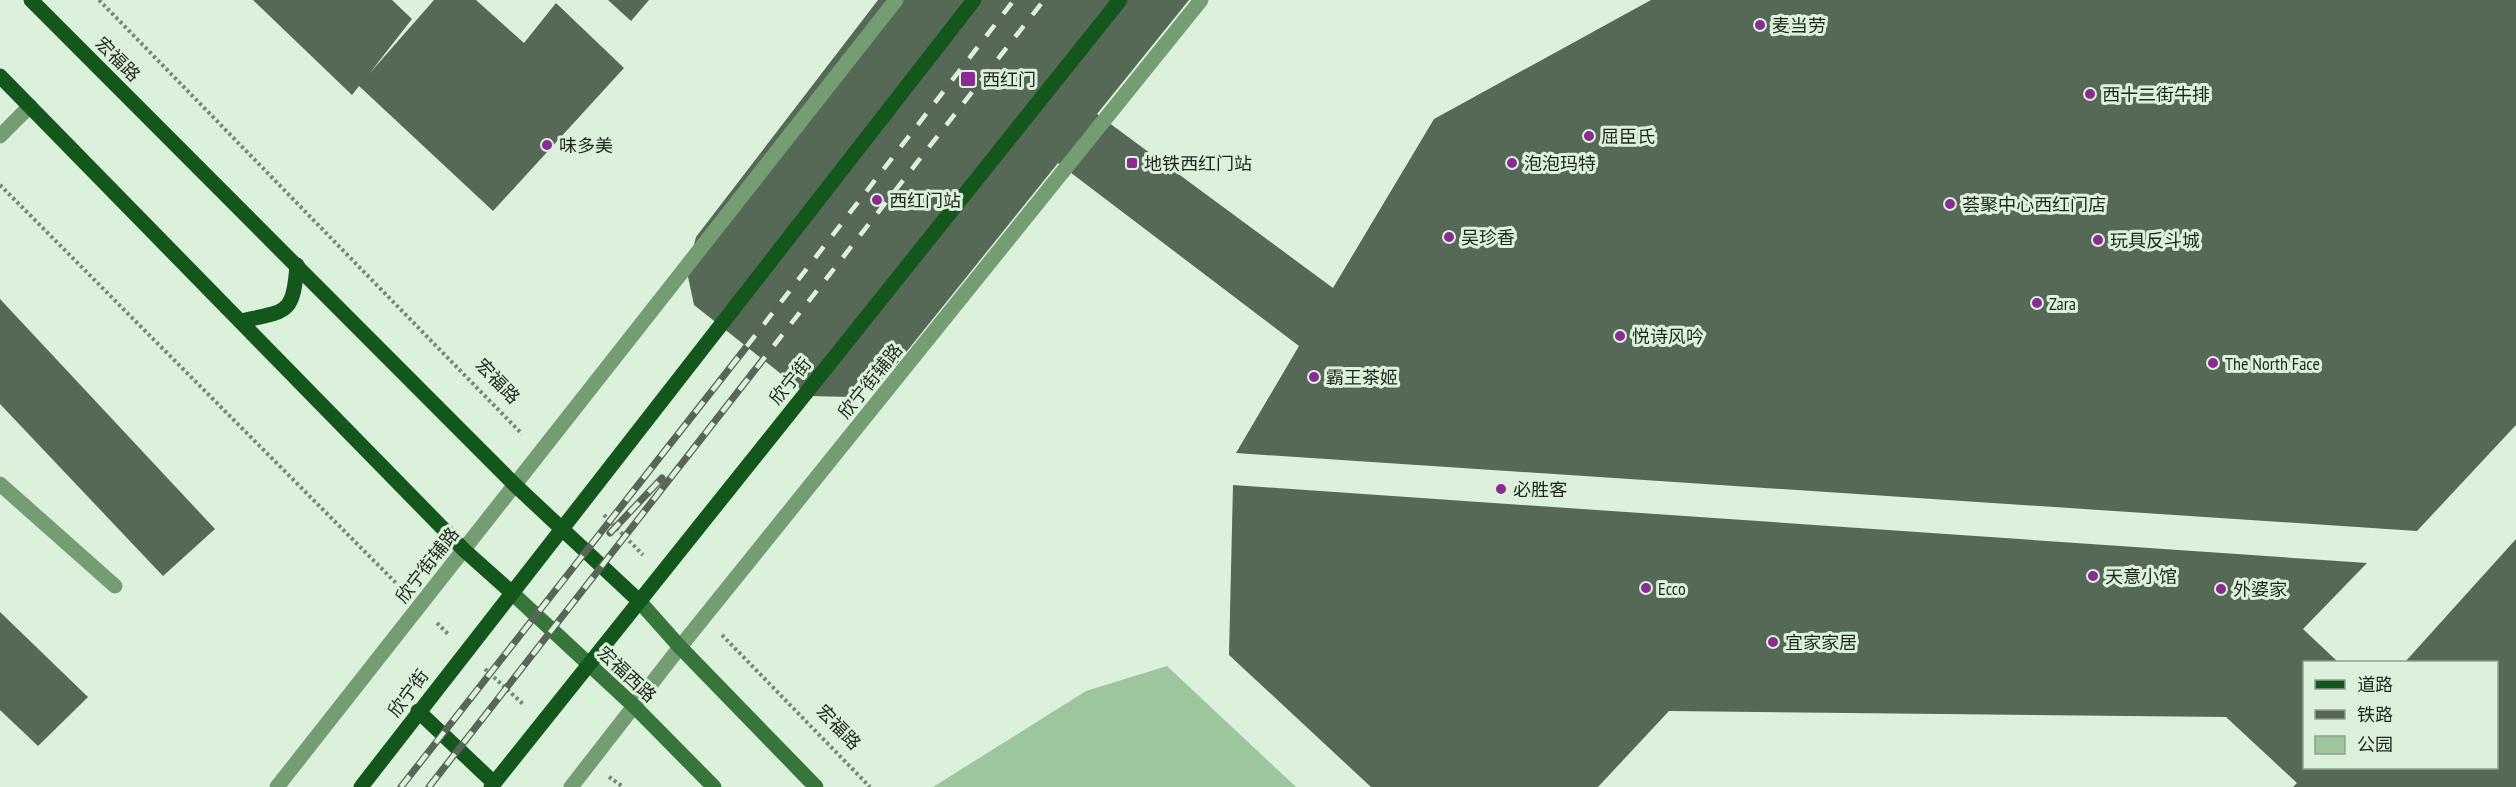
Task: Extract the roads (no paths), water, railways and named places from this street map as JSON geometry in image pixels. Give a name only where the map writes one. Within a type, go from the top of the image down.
[{"type":"main road","name":"宏福路","points":[[31,0],[515,485],[639,601]]},
{"type":"main road","name":"欣宁街","points":[[362,787],[418,711],[974,0]]},
{"type":"main road","name":"欣宁街","points":[[493,785],[1120,0]]},
{"type":"main road","points":[[0,76],[464,550],[511,592]]},
{"type":"main road","points":[[241,321],[280,312],[294,297],[297,265]]},
{"type":"main road","name":"宏福西路","points":[[511,592],[634,706],[714,787]]},
{"type":"main road","points":[[639,601],[680,647],[816,787]]},
{"type":"main road","points":[[418,711],[493,785]]},
{"type":"street","name":"欣宁街辅路","points":[[277,787],[896,0]]},
{"type":"street","name":"欣宁街辅路","points":[[571,787],[680,647],[1201,0]]},
{"type":"street","points":[[0,136],[30,106]]},
{"type":"street","points":[[0,484],[115,586]]},
{"type":"railway","points":[[401,787],[744,350],[1014,0]]},
{"type":"railway","points":[[429,787],[1044,0]]},
{"type":"railway","points":[[610,533],[662,478]]},
{"type":"place","name":"麦当劳","points":[[1760,25]]},
{"type":"place","name":"西红门","points":[[968,79]]},
{"type":"place","name":"西十二街牛排","points":[[2090,94]]},
{"type":"place","name":"屈臣氏","points":[[1589,136]]},
{"type":"place","name":"味多美","points":[[547,145]]},
{"type":"place","name":"地铁西红门站","points":[[1132,163]]},
{"type":"place","name":"泡泡玛特","points":[[1512,163]]},
{"type":"place","name":"西红门站","points":[[877,200]]},
{"type":"place","name":"荟聚中心西红门店","points":[[1950,204]]},
{"type":"place","name":"吴珍香","points":[[1449,237]]},
{"type":"place","name":"玩具反斗城","points":[[2098,240]]},
{"type":"place","name":"Zara","points":[[2037,303]]},
{"type":"place","name":"悦诗风吟","points":[[1620,336]]},
{"type":"place","name":"The North Face","points":[[2213,363]]},
{"type":"place","name":"霸王茶姬","points":[[1314,377]]},
{"type":"place","name":"必胜客","points":[[1501,489]]},
{"type":"place","name":"天意小馆","points":[[2093,576]]},
{"type":"place","name":"Ecco","points":[[1646,588]]},
{"type":"place","name":"外婆家","points":[[2221,589]]},
{"type":"place","name":"宜家家居","points":[[1773,642]]}]
